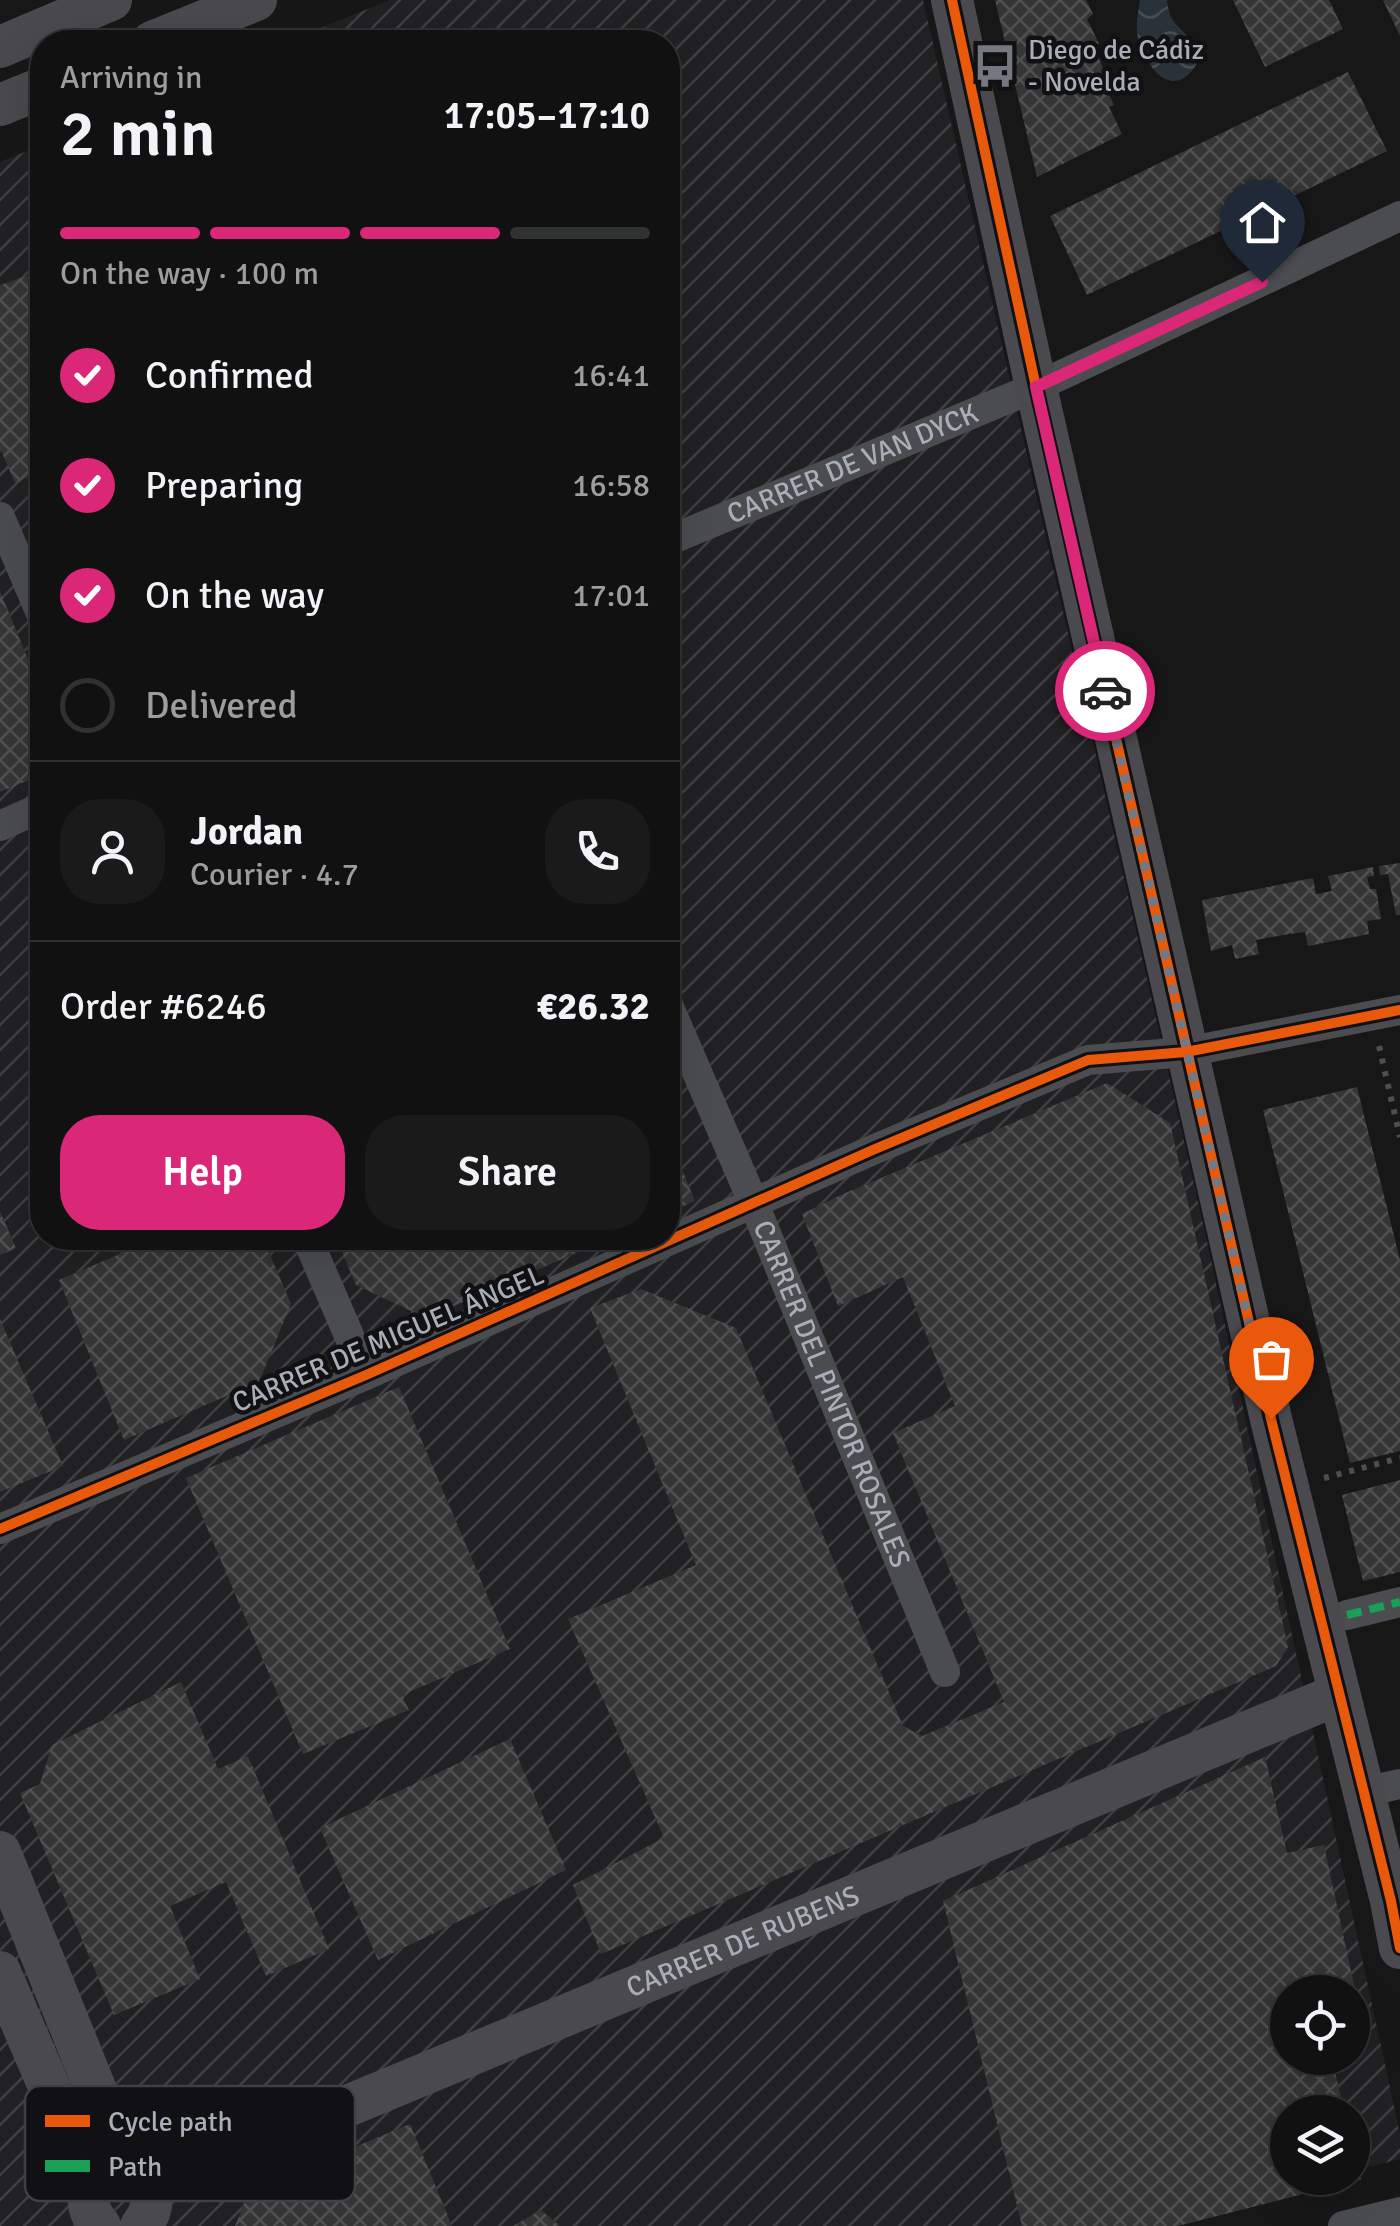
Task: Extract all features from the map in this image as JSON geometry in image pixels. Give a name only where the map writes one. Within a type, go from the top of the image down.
[{"type":"street","points":[[22,26],[111,0]]},
{"type":"street","points":[[182,30],[256,0]]},
{"type":"street","points":[[952,0],[1186,1052],[1288,1487],[1338,1694],[1382,1788],[1391,1901],[1400,1948]]},
{"type":"street","points":[[0,105],[30,93]]},
{"type":"street","name":"CARRER DE VAN DYCK","points":[[680,537],[1036,387],[1400,216]]},
{"type":"street","points":[[0,517],[30,588]]},
{"type":"street","points":[[0,826],[30,812]]},
{"type":"street","name":"CARRER DE MIGUEL ÁNGEL","points":[[680,1237],[1088,1060],[1186,1052],[1400,1010]]},
{"type":"street","name":"CARRER DEL PINTOR ROSALES","points":[[680,1034],[754,1204],[945,1672]]},
{"type":"street","points":[[313,1250],[366,1375]]},
{"type":"street","name":"CARRER DE MIGUEL ÁNGEL","points":[[0,1530],[650,1250]]},
{"type":"street","points":[[1347,1615],[1400,1602]]},
{"type":"street","name":"CARRER DE RUBENS","points":[[355,2109],[1338,1694]]},
{"type":"street","points":[[0,1852],[78,2086]]},
{"type":"street","points":[[0,1972],[57,2086]]},
{"type":"street","points":[[1343,2226],[1400,2212]]},
{"type":"path","points":[[1378,1045],[1400,1137]]},
{"type":"path","points":[[1288,1487],[1400,1458]]},
{"type":"shaded area","points":[[389,0],[923,0],[1204,1228],[1366,1975],[1270,1975],[1270,2075],[1370,2075],[1370,1995],[1400,2134],[1400,2159],[1370,2167],[1370,2095],[1270,2095],[1270,2193],[1141,2226],[0,2226],[0,162],[30,150],[30,1250],[680,1250],[680,30],[316,30]]},
{"type":"water","points":[[1140,0],[1167,0],[1172,19],[1195,45],[1196,65],[1181,79],[1165,79],[1145,57],[1137,34]]},
{"type":"building","points":[[995,0],[1086,0],[1093,14],[1087,19],[1099,44],[1094,47],[1106,75],[1101,78],[1122,134],[1037,177]]},
{"type":"building","points":[[1233,0],[1329,0],[1343,29],[1265,67]]},
{"type":"building","points":[[1383,0],[1400,0],[1400,36]]},
{"type":"building","points":[[1348,72],[1387,151],[1087,295],[1050,216]]},
{"type":"building","points":[[30,275],[30,476],[15,483],[0,448],[0,285]]},
{"type":"building","points":[[0,591],[30,664],[30,780],[0,792]]},
{"type":"building","points":[[1400,863],[1400,915],[1396,915],[1388,874],[1380,875],[1379,866]]},
{"type":"building","points":[[1373,867],[1374,876],[1367,877],[1370,889],[1376,889],[1381,919],[1367,921],[1369,934],[1308,946],[1305,932],[1256,940],[1259,954],[1235,959],[1232,945],[1211,951],[1202,900],[1313,878],[1316,894],[1332,891],[1328,876]]},
{"type":"building","points":[[1107,1083],[1170,1123],[1288,1647],[1276,1666],[601,1954],[573,1885],[664,1838],[568,1619],[696,1565],[590,1308],[641,1289],[736,1328],[903,1726],[922,1736],[1004,1702],[893,1433],[955,1406],[903,1277],[838,1306],[802,1214]]},
{"type":"building","points":[[1357,1087],[1400,1260],[1400,1451],[1350,1463],[1263,1110]]},
{"type":"building","points":[[680,1164],[695,1201],[680,1208]]},
{"type":"building","points":[[0,1211],[16,1248],[0,1255]]},
{"type":"building","points":[[129,1250],[268,1250],[291,1304],[259,1382],[124,1440],[59,1280]]},
{"type":"building","points":[[341,1250],[583,1250],[426,1318],[356,1285]]},
{"type":"building","points":[[0,1319],[63,1466],[0,1492]]},
{"type":"building","points":[[399,1387],[510,1649],[402,1695],[409,1710],[303,1754],[186,1478]]},
{"type":"building","points":[[1400,1480],[1400,1572],[1363,1581],[1342,1495]]},
{"type":"building","points":[[181,1682],[218,1769],[248,1756],[329,1949],[266,1976],[226,1882],[170,1906],[200,1979],[114,2015],[20,1793],[40,1784],[52,1745]]},
{"type":"building","points":[[510,1739],[566,1870],[378,1960],[320,1828]]},
{"type":"building","points":[[1265,1757],[1287,1853],[1324,1845],[1352,1975],[1270,1975],[1270,2075],[1336,2075],[1340,2095],[1270,2095],[1270,2195],[1299,2195],[1178,2226],[1022,2226],[943,1901]]},
{"type":"building","points":[[410,2124],[452,2226],[235,2226],[245,2201],[355,2201],[355,2147]]},
{"type":"building","points":[[541,2210],[560,2226],[513,2226]]},
{"type":"marked path","points":[[1347,1615],[1400,1602]]},
{"type":"cycle path","points":[[952,0],[1271,1419],[1400,1948]]},
{"type":"cycle path","points":[[680,1236],[1088,1060],[1186,1052],[1400,1010]]},
{"type":"cycle path","points":[[0,1529],[366,1375],[648,1250]]},
{"type":"way so far","points":[[1105,691],[1271,1419]]},
{"type":"place","name":"Diego de Cádiz - Novelda","points":[[995,66]]},
{"type":"route","points":[[1105,691],[1036,387],[1262,282]]}]
